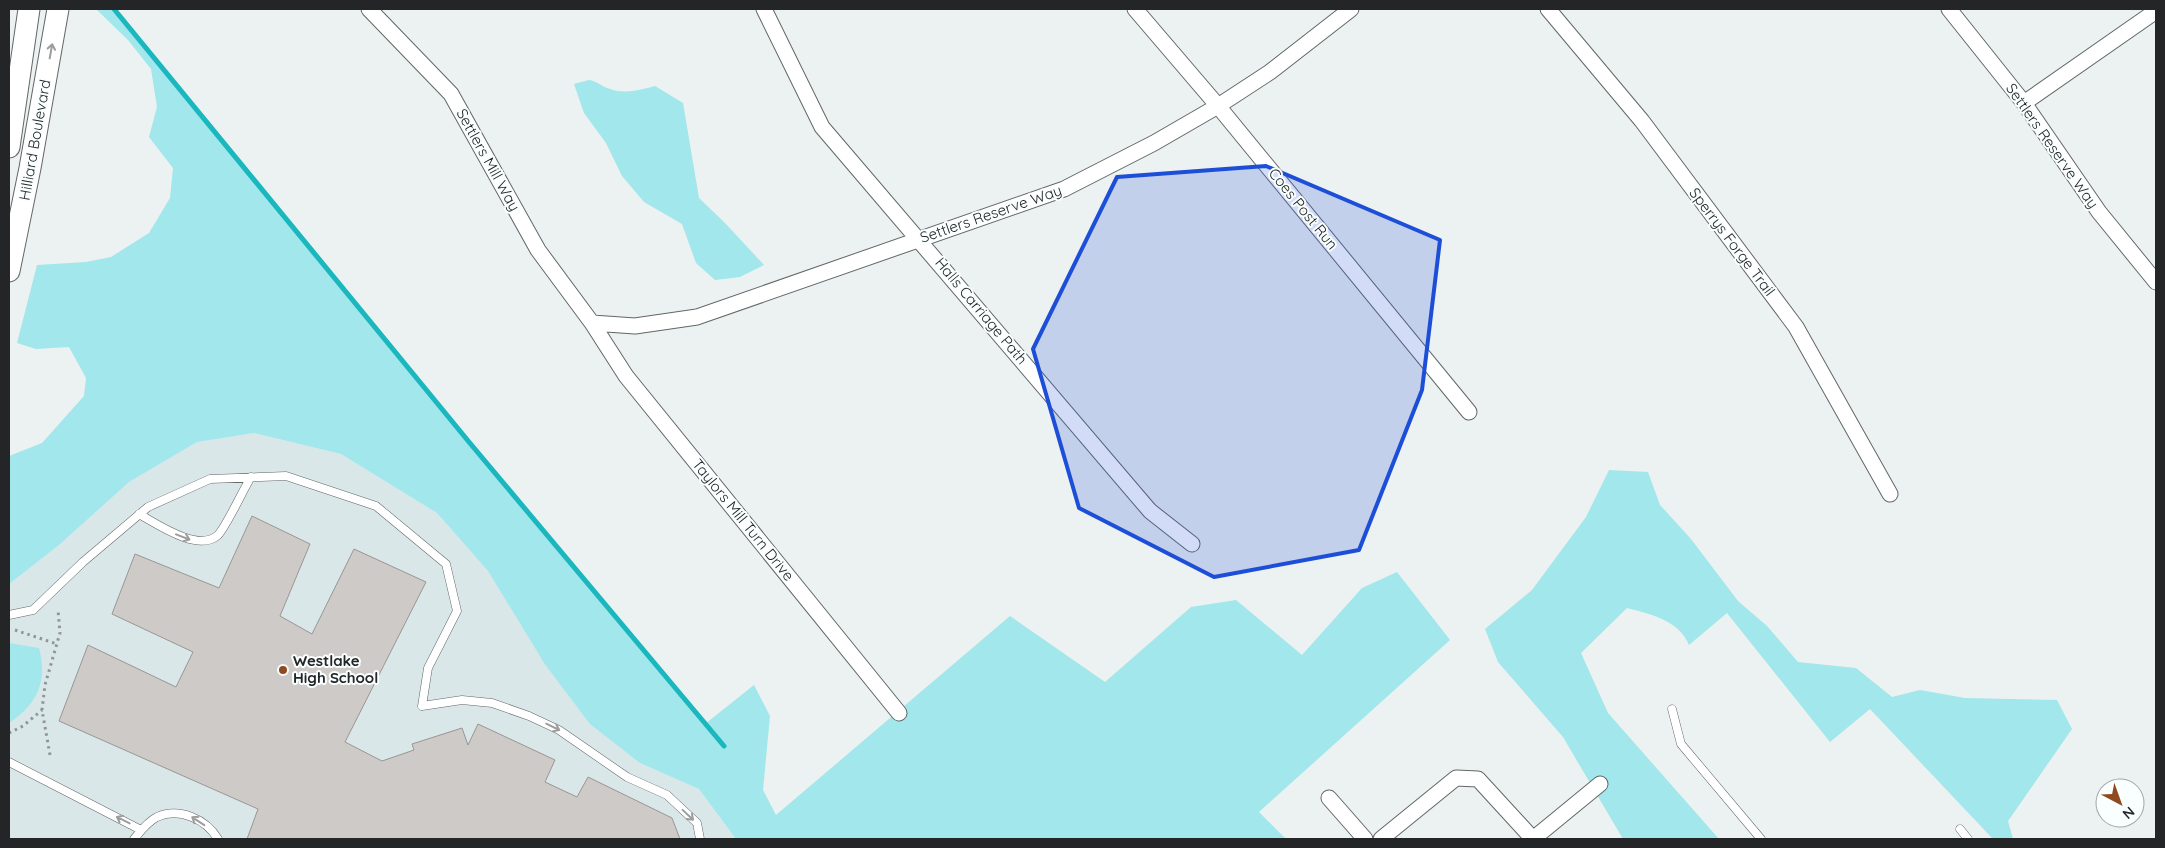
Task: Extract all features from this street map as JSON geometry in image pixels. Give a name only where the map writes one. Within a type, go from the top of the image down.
[{"type":"main road","name":"Hilliard Boulevard","points":[[9,147],[29,9]]},
{"type":"main road","name":"Hilliard Boulevard","points":[[9,271],[14,224],[58,9]]},
{"type":"street","name":"Settlers Mill Way","points":[[369,9],[450,94],[538,250],[592,323]]},
{"type":"street","name":"Halls Carriage Path","points":[[764,9],[822,127],[920,239],[1150,511],[1192,544]]},
{"type":"street","name":"Coes Post Run","points":[[1135,9],[1218,106],[1470,412]]},
{"type":"street","name":"Settlers Reserve Way","points":[[592,323],[635,326],[697,316],[1064,189],[1218,106],[1270,72],[1350,9]]},
{"type":"street","name":"Sperrys Forge Trail","points":[[1548,9],[1642,121],[1796,327],[1890,494]]},
{"type":"street","name":"Settlers Reserve Way","points":[[1949,9],[2024,103],[2099,212],[2156,282]]},
{"type":"street","points":[[2024,103],[2156,11]]},
{"type":"street","name":"Taylors Mill Turn Drive","points":[[592,323],[626,376],[899,713]]},
{"type":"street","points":[[1381,839],[1456,778],[1478,779],[1533,839],[1600,784]]},
{"type":"street","points":[[1330,798],[1365,839]]},
{"type":"lane","points":[[9,615],[34,610],[82,562],[148,508],[210,479],[286,476],[376,506],[446,564],[457,611],[428,668],[422,706],[462,700],[492,703],[559,730],[627,777],[667,795],[697,823],[700,839]]},
{"type":"lane","points":[[139,514],[170,532],[194,541],[208,541],[218,535],[251,477]]},
{"type":"lane","points":[[1672,709],[1681,744],[1760,839]]},
{"type":"lane","points":[[9,762],[142,830]]},
{"type":"lane","points":[[134,839],[156,818],[173,813],[191,816],[205,825],[218,839]]},
{"type":"lane","points":[[1960,829],[1968,839]]},
{"type":"path","points":[[50,755],[42,710],[45,684],[60,633],[58,610]]},
{"type":"path","points":[[15,630],[57,644]]},
{"type":"path","points":[[9,733],[23,726],[42,710]]},
{"type":"highlighted area","points":[[1266,166],[1440,240],[1422,390],[1359,550],[1214,577],[1079,508],[1033,349],[1117,177]]},
{"type":"shaded area","points":[[96,9],[114,9],[469,442],[705,724],[754,685],[770,716],[763,790],[776,815],[1010,616],[1105,682],[1191,607],[1236,600],[1302,655],[1362,588],[1397,572],[1450,640],[1259,812],[1286,839],[736,839],[699,789],[640,763],[590,724],[544,663],[488,571],[437,513],[341,454],[254,433],[197,442],[129,482],[59,545],[9,584],[9,456],[42,443],[84,396],[86,378],[69,347],[36,349],[17,343],[37,265],[86,262],[111,257],[149,233],[170,198],[173,168],[149,137],[157,107],[151,69],[128,40]]},
{"type":"shaded area","points":[[589,80],[619,91],[631,91],[655,86],[683,103],[699,198],[764,265],[740,277],[715,280],[696,263],[682,224],[644,202],[622,176],[606,143],[584,113],[574,84]]},
{"type":"shaded area","points":[[254,433],[341,454],[437,513],[488,571],[544,663],[640,763],[699,789],[736,839],[9,839],[9,584],[59,545],[129,482],[197,442]]},
{"type":"shaded area","points":[[1609,470],[1648,472],[1660,505],[1691,539],[1738,601],[1767,626],[1798,662],[1856,668],[1892,697],[1920,690],[1965,698],[2057,700],[2072,729],[2008,821],[2013,839],[1993,839],[1870,709],[1830,742],[1727,613],[1689,645],[1678,630],[1663,619],[1627,608],[1581,653],[1608,713],[1719,839],[1623,839],[1563,737],[1498,662],[1485,629],[1532,590],[1586,517]]},
{"type":"shaded area","points":[[9,643],[39,648],[42,671],[38,691],[33,700],[19,716],[9,723]]},
{"type":"building","name":"Westlake High School","points":[[252,516],[310,544],[280,616],[312,634],[354,549],[426,582],[345,742],[382,761],[414,750],[412,744],[462,728],[468,745],[478,724],[555,760],[545,782],[577,797],[588,777],[672,818],[680,839],[247,839],[258,809],[59,721],[88,645],[176,687],[193,652],[112,614],[135,554],[219,588]]},
{"type":"waterway","points":[[114,9],[469,442],[724,746]]},
{"type":"place","name":"Westlake High School","points":[[283,670]]}]
